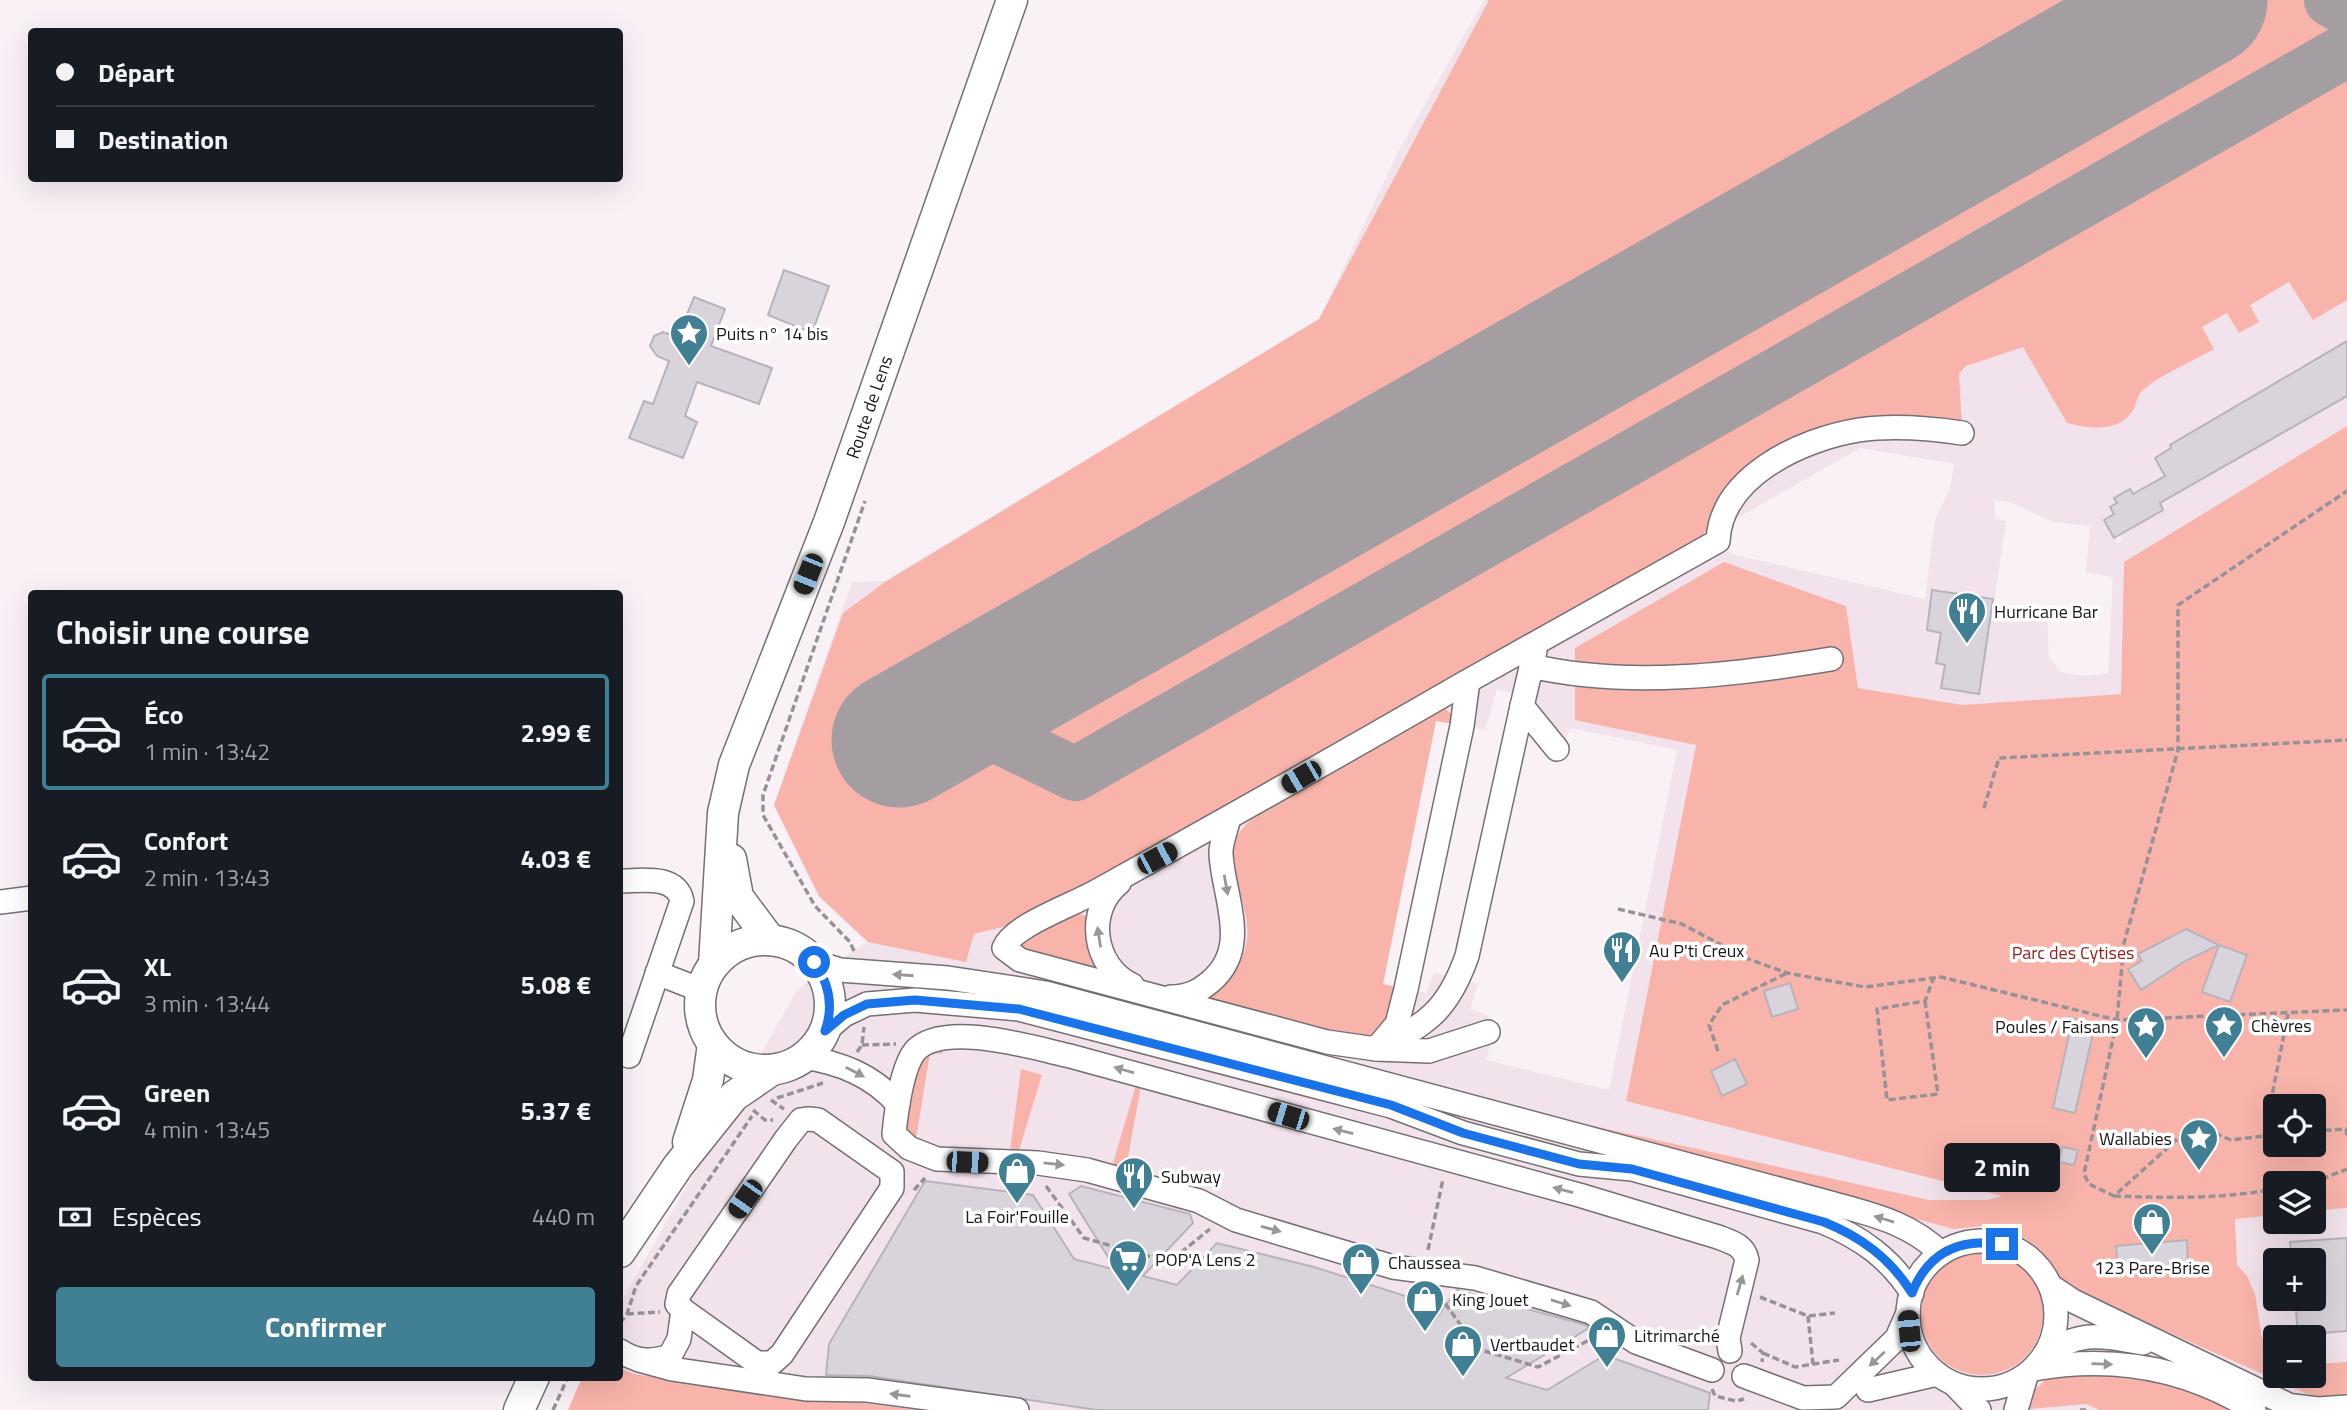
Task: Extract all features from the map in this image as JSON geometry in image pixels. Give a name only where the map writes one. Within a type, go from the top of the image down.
[{"type":"main road","name":"Route de Lens","points":[[714,964],[723,813],[734,765],[829,522],[1012,0]]},
{"type":"main road","name":"Route de Lens","points":[[723,813],[738,897],[770,940]]},
{"type":"main road","points":[[627,1242],[678,1166],[744,1104],[772,1070],[803,1057],[825,1031],[829,1014],[828,992],[814,962],[793,947],[770,940],[749,942],[730,950],[714,964],[701,990],[702,1018],[713,1044],[739,1065],[772,1070]]},
{"type":"main road","points":[[678,1166],[701,1103],[713,1044]]},
{"type":"main road","points":[[519,1410],[532,1381]]},
{"type":"street","points":[[1489,1032],[1429,1051],[1376,1049],[1327,1042],[1020,960],[1004,948],[1008,939],[1017,931],[1229,818],[1468,681],[1534,655],[1718,541],[1718,526],[1725,508],[1742,484],[1792,453],[1824,439],[1859,430],[1907,428],[1962,433]]},
{"type":"street","points":[[1534,655],[1562,673],[1685,675],[1758,671],[1831,659]]},
{"type":"street","points":[[1376,1049],[1410,1033],[1434,1017],[1454,991],[1467,956],[1534,655]]},
{"type":"street","points":[[1376,1049],[1397,1024],[1406,989],[1462,726],[1468,681]]},
{"type":"street","points":[[1522,706],[1557,749]]},
{"type":"street","points":[[1135,870],[1112,889],[1100,909],[1097,940],[1108,968],[1124,982],[1149,994],[1173,998],[1198,993],[1219,975],[1233,948],[1234,929],[1220,853],[1229,818]]},
{"type":"street","points":[[623,881],[661,881],[672,885],[680,893],[682,901],[629,1056]]},
{"type":"street","points":[[0,902],[28,898]]},
{"type":"street","points":[[814,962],[863,973],[948,978],[1046,993],[1876,1216],[1922,1234],[1941,1253]]},
{"type":"street","points":[[657,973],[701,990]]},
{"type":"street","points":[[825,1031],[844,1015],[867,1004],[915,1000],[1019,1009],[1391,1105],[1463,1133],[1579,1164],[1632,1169],[1824,1222],[1854,1234],[1882,1256],[1910,1303],[1915,1348],[1979,1410]]},
{"type":"street","points":[[866,1151],[884,1143],[894,1134],[898,1104],[914,1053],[926,1043],[953,1037],[999,1041],[1125,1070],[1447,1161],[1579,1195],[1735,1243],[1745,1252],[1747,1260],[1728,1338],[1730,1351]]},
{"type":"street","points":[[1319,1068],[1327,1042]]},
{"type":"street","points":[[803,1057],[846,1066],[886,1091],[898,1104]]},
{"type":"street","points":[[892,1188],[892,1172],[866,1151],[818,1120],[801,1120],[678,1294],[677,1304],[757,1363],[772,1363],[794,1336],[892,1188],[915,1163],[933,1168],[1038,1163],[1087,1170],[1199,1201],[1236,1220],[1393,1267],[1475,1278],[1591,1312],[1636,1342],[1726,1384],[1736,1383],[1822,1403],[1898,1338],[1927,1265],[1941,1253],[1959,1244],[1980,1241],[2002,1244],[2023,1253],[2040,1268],[2052,1287],[2057,1309],[2055,1334],[2035,1367],[2016,1410]]},
{"type":"street","points":[[894,1134],[933,1168]]},
{"type":"street","points":[[2052,1287],[2297,1408],[2347,1407]]},
{"type":"street","points":[[629,1355],[656,1360],[670,1356],[679,1339],[683,1310]]},
{"type":"street","points":[[1868,1390],[1946,1379],[1974,1390],[1997,1389],[2035,1367],[2075,1337],[2097,1336],[2170,1347]]},
{"type":"street","points":[[1711,1377],[1719,1354],[1730,1351],[1744,1360],[1745,1387]]},
{"type":"street","points":[[629,1355],[672,1370],[806,1389],[867,1390],[1017,1410]]},
{"type":"street","points":[[2035,1367],[2078,1363],[2138,1365],[2170,1371],[2254,1410]]},
{"type":"path","points":[[2263,1191],[2162,1198],[2114,1196],[2089,1184],[2084,1174],[2117,1020],[2127,930],[2178,750],[2178,605],[2347,491]]},
{"type":"path","points":[[863,973],[850,942],[815,906],[763,815],[763,795],[868,492]]},
{"type":"path","points":[[1984,808],[1999,758],[2347,740]]},
{"type":"path","points":[[1618,909],[1682,924],[1746,958],[1787,973],[1866,987],[1934,977],[2117,1020],[2347,1010]]},
{"type":"path","points":[[2111,955],[2123,959]]},
{"type":"path","points":[[1718,1051],[1709,1025],[1722,1005],[1787,973]]},
{"type":"path","points":[[1925,1001],[1877,1009],[1887,1100],[1938,1094],[1925,1001],[1934,977]]},
{"type":"path","points":[[623,1319],[636,1286],[744,1104],[828,1082],[846,1066],[862,1045],[867,1004]]},
{"type":"path","points":[[2272,1094],[2288,1014]]},
{"type":"path","points":[[744,1104],[765,1120],[788,1119],[797,1125]]},
{"type":"path","points":[[2114,1196],[2193,1124],[2231,1140],[2263,1136]]},
{"type":"path","points":[[2326,1130],[2346,1129],[2347,1137]]},
{"type":"path","points":[[1447,1161],[1421,1285],[1433,1287],[1478,1349],[1538,1367],[1599,1335]]},
{"type":"path","points":[[892,1188],[908,1198],[921,1179],[933,1168]]},
{"type":"path","points":[[2326,1177],[2347,1169]]},
{"type":"path","points":[[1037,1182],[1044,1183],[1084,1238],[1169,1262],[1211,1227],[1222,1230]]},
{"type":"path","points":[[1755,1307],[1760,1296],[1808,1316],[1835,1313]]},
{"type":"path","points":[[627,1314],[683,1310]]},
{"type":"path","points":[[1808,1316],[1813,1364]]},
{"type":"path","points":[[1763,1353],[1794,1367],[1839,1360]]},
{"type":"path","points":[[1711,1377],[1715,1396],[1736,1401],[1745,1387]]},
{"type":"path","points":[[552,1410],[566,1381]]},
{"type":"path","points":[[2080,1410],[2087,1410]]},
{"type":"shaded area","points":[[1484,0],[1489,0],[1319,319],[1400,148]]},
{"type":"shaded area","points":[[2347,20],[2347,341],[2342,344],[2347,353],[2347,426],[2124,562],[2121,694],[1963,705],[1858,688],[1846,606],[1575,648],[1575,719],[1696,744],[1626,1101],[2058,1210],[2235,1219],[2263,1216],[2263,1234],[2326,1234],[2326,1210],[2347,1208],[2347,1410],[915,1410],[634,1374],[623,1369],[623,1299],[797,990],[867,942],[818,896],[774,805],[852,582],[884,581],[1319,319],[885,582],[843,613],[974,934],[1015,924],[1713,519],[1720,497],[1733,482],[1959,374]],"holes":[[[2315,359],[2346,397],[2160,503],[2163,510],[2120,535],[2123,540],[2117,543],[2104,520],[2114,514],[2117,503],[2114,498],[2133,494],[2165,476],[2155,458],[2171,448],[2170,445],[2221,416],[2239,410],[2237,405]],[[1860,448],[1954,464],[1950,489],[1935,520],[1925,599],[1732,554],[1718,541],[1727,524]],[[1995,500],[2009,502],[2054,522],[2090,526],[2086,573],[2113,577],[2108,673],[2086,676],[2061,672],[2049,657],[2047,616],[1994,603],[2006,522],[1995,518]],[[1497,689],[1533,699],[1566,740],[1570,728],[1677,750],[1609,1090],[1486,1060],[1491,1042],[1486,1024],[1489,1016],[1470,1009],[1478,984],[1434,973],[1426,993],[1383,984],[1436,720],[1485,730]]]},
{"type":"green space","points":[[1489,0],[2347,0],[2347,300],[2313,320],[2289,282],[2250,305],[2259,322],[2239,333],[2227,313],[2202,327],[2214,349],[2152,383],[2140,393],[2128,416],[2121,422],[2105,427],[2067,423],[2023,347],[1966,366],[1959,374],[1962,427],[1883,423],[1733,482],[1699,539],[1015,924],[974,934],[966,962],[868,942],[819,896],[774,805],[843,613],[885,582],[1319,319]]},
{"type":"green space","name":"Parc des Cytises","points":[[2347,426],[2347,1208],[2326,1210],[2326,1171],[2263,1171],[2263,1216],[2235,1219],[2237,1265],[2247,1276],[2255,1294],[2263,1339],[2263,1374],[2066,1287],[2050,1261],[2026,1239],[2005,1229],[1982,1226],[1954,1229],[1582,1129],[1584,1124],[1929,1200],[1988,1200],[2002,1196],[1626,1101],[1696,745],[1575,720],[1575,648],[1724,562],[1846,606],[1858,688],[1963,705],[2121,694],[2124,562]]},
{"type":"green space","points":[[1444,707],[1454,717],[1453,724],[1436,721],[1383,984],[1396,987],[1388,1021],[1379,1036],[1317,1030],[1241,1011],[1207,997],[1234,971],[1246,946],[1246,918],[1233,862],[1234,842],[1241,830],[1254,816]]},
{"type":"green space","points":[[1080,914],[1086,916],[1095,965],[1092,968],[1022,949],[1020,942],[1026,937]]},
{"type":"green space","points":[[943,1049],[942,1054],[930,1053],[915,1145],[903,1133],[913,1073],[926,1053]]},
{"type":"green space","points":[[1021,1069],[1042,1075],[1017,1157],[1009,1158]]},
{"type":"green space","points":[[1136,1085],[1141,1086],[1125,1173],[1111,1170]]},
{"type":"green space","points":[[1982,1253],[2005,1258],[2025,1271],[2038,1291],[2043,1314],[2038,1337],[2025,1357],[2005,1370],[1982,1375],[1959,1370],[1939,1357],[1926,1337],[1921,1314],[1926,1291],[1939,1271],[1959,1258]]},
{"type":"green space","name":"Parc des Cytises","points":[[2347,1362],[2347,1395],[2338,1399],[2312,1396],[2294,1388],[2326,1388],[2326,1363]]},
{"type":"green space","points":[[623,1369],[634,1374],[917,1410],[568,1410],[580,1381],[623,1381]]},
{"type":"green space","points":[[2146,1371],[2246,1410],[2100,1410],[2086,1404],[2030,1409],[2033,1392],[2046,1379],[2043,1375]]},
{"type":"building","points":[[784,270],[829,286],[812,333],[768,315]]},
{"type":"building","points":[[694,297],[725,309],[711,346],[772,368],[759,404],[697,382],[685,416],[697,422],[683,458],[629,438],[644,401],[653,404],[669,361],[657,356],[650,346],[654,336],[663,332],[678,337]]},
{"type":"building","points":[[2347,341],[2347,396],[2160,503],[2163,510],[2114,538],[2104,520],[2114,514],[2110,507],[2117,503],[2114,498],[2130,489],[2133,494],[2165,476],[2155,458],[2171,448],[2170,445]]},
{"type":"building","name":"Hurricane Bar","points":[[1932,590],[1993,599],[1979,694],[1941,688],[1945,665],[1936,663],[1941,633],[1927,630]]},
{"type":"building","points":[[2186,929],[2219,945],[2185,961],[2141,990],[2128,969],[2142,961],[2138,954]]},
{"type":"building","points":[[2219,945],[2247,955],[2230,1002],[2202,992]]},
{"type":"building","points":[[1790,983],[1798,1009],[1772,1017],[1764,991]]},
{"type":"building","points":[[2068,1017],[2083,1021],[2082,1026],[2094,1029],[2075,1113],[2053,1108],[2069,1035],[2064,1034]]},
{"type":"building","points":[[1735,1059],[1747,1084],[1722,1096],[1711,1071]]},
{"type":"building","points":[[2062,1147],[2078,1150],[2074,1165],[2059,1162]]},
{"type":"building","name":"POP'A Lens 2","points":[[925,1181],[1033,1195],[1074,1259],[1116,1270],[1069,1194],[1081,1186],[1190,1214],[1193,1223],[1143,1276],[1177,1285],[1217,1243],[1314,1267],[1418,1300],[1433,1322],[1457,1290],[1586,1325],[1589,1328],[1506,1378],[1547,1390],[1605,1355],[1710,1393],[1708,1410],[1097,1410],[869,1376],[826,1375],[829,1344]]},
{"type":"building","points":[[2347,1238],[2347,1331],[2326,1333],[2326,1325],[2297,1325],[2296,1311],[2326,1311],[2326,1248],[2291,1248],[2290,1242]]},
{"type":"building","name":"123 Pare-Brise","points":[[2187,1240],[2188,1270],[2131,1276],[2118,1265],[2116,1246]]},
{"type":"taxiway","points":[[2331,0],[2347,9]]},
{"type":"taxiway","points":[[948,712],[1075,774],[2347,50]]},
{"type":"runway","points":[[899,740],[2200,0]]},
{"type":"place","name":"Puits n° 14 bis","points":[[689,367]]},
{"type":"place","name":"Hurricane Bar","points":[[1967,645]]},
{"type":"place","name":"Au P'ti Creux","points":[[1622,984]]},
{"type":"place","name":"Chèvres","points":[[2224,1059]]},
{"type":"place","name":"Poules / Faisans","points":[[2146,1060]]},
{"type":"place","name":"Wallabies","points":[[2199,1172]]},
{"type":"place","name":"La Foir'Fouille","points":[[1017,1205]]},
{"type":"place","name":"Subway","points":[[1134,1210]]},
{"type":"place","name":"123 Pare-Brise","points":[[2152,1256]]},
{"type":"place","name":"POP'A Lens 2","points":[[1128,1293]]},
{"type":"place","name":"Chaussea","points":[[1361,1296]]},
{"type":"place","name":"King Jouet","points":[[1425,1333]]},
{"type":"place","name":"Litrimarché","points":[[1607,1369]]},
{"type":"place","name":"Vertbaudet","points":[[1463,1378]]},
{"type":"route","points":[[814,962],[825,981],[830,1003],[825,1031],[836,1020],[867,1004],[915,1000],[1019,1009],[1076,1022],[1391,1105],[1463,1133],[1579,1164],[1632,1169],[1824,1222],[1854,1234],[1882,1256],[1912,1293],[1927,1265],[1941,1253],[1959,1244],[1980,1241],[2002,1244]]}]
